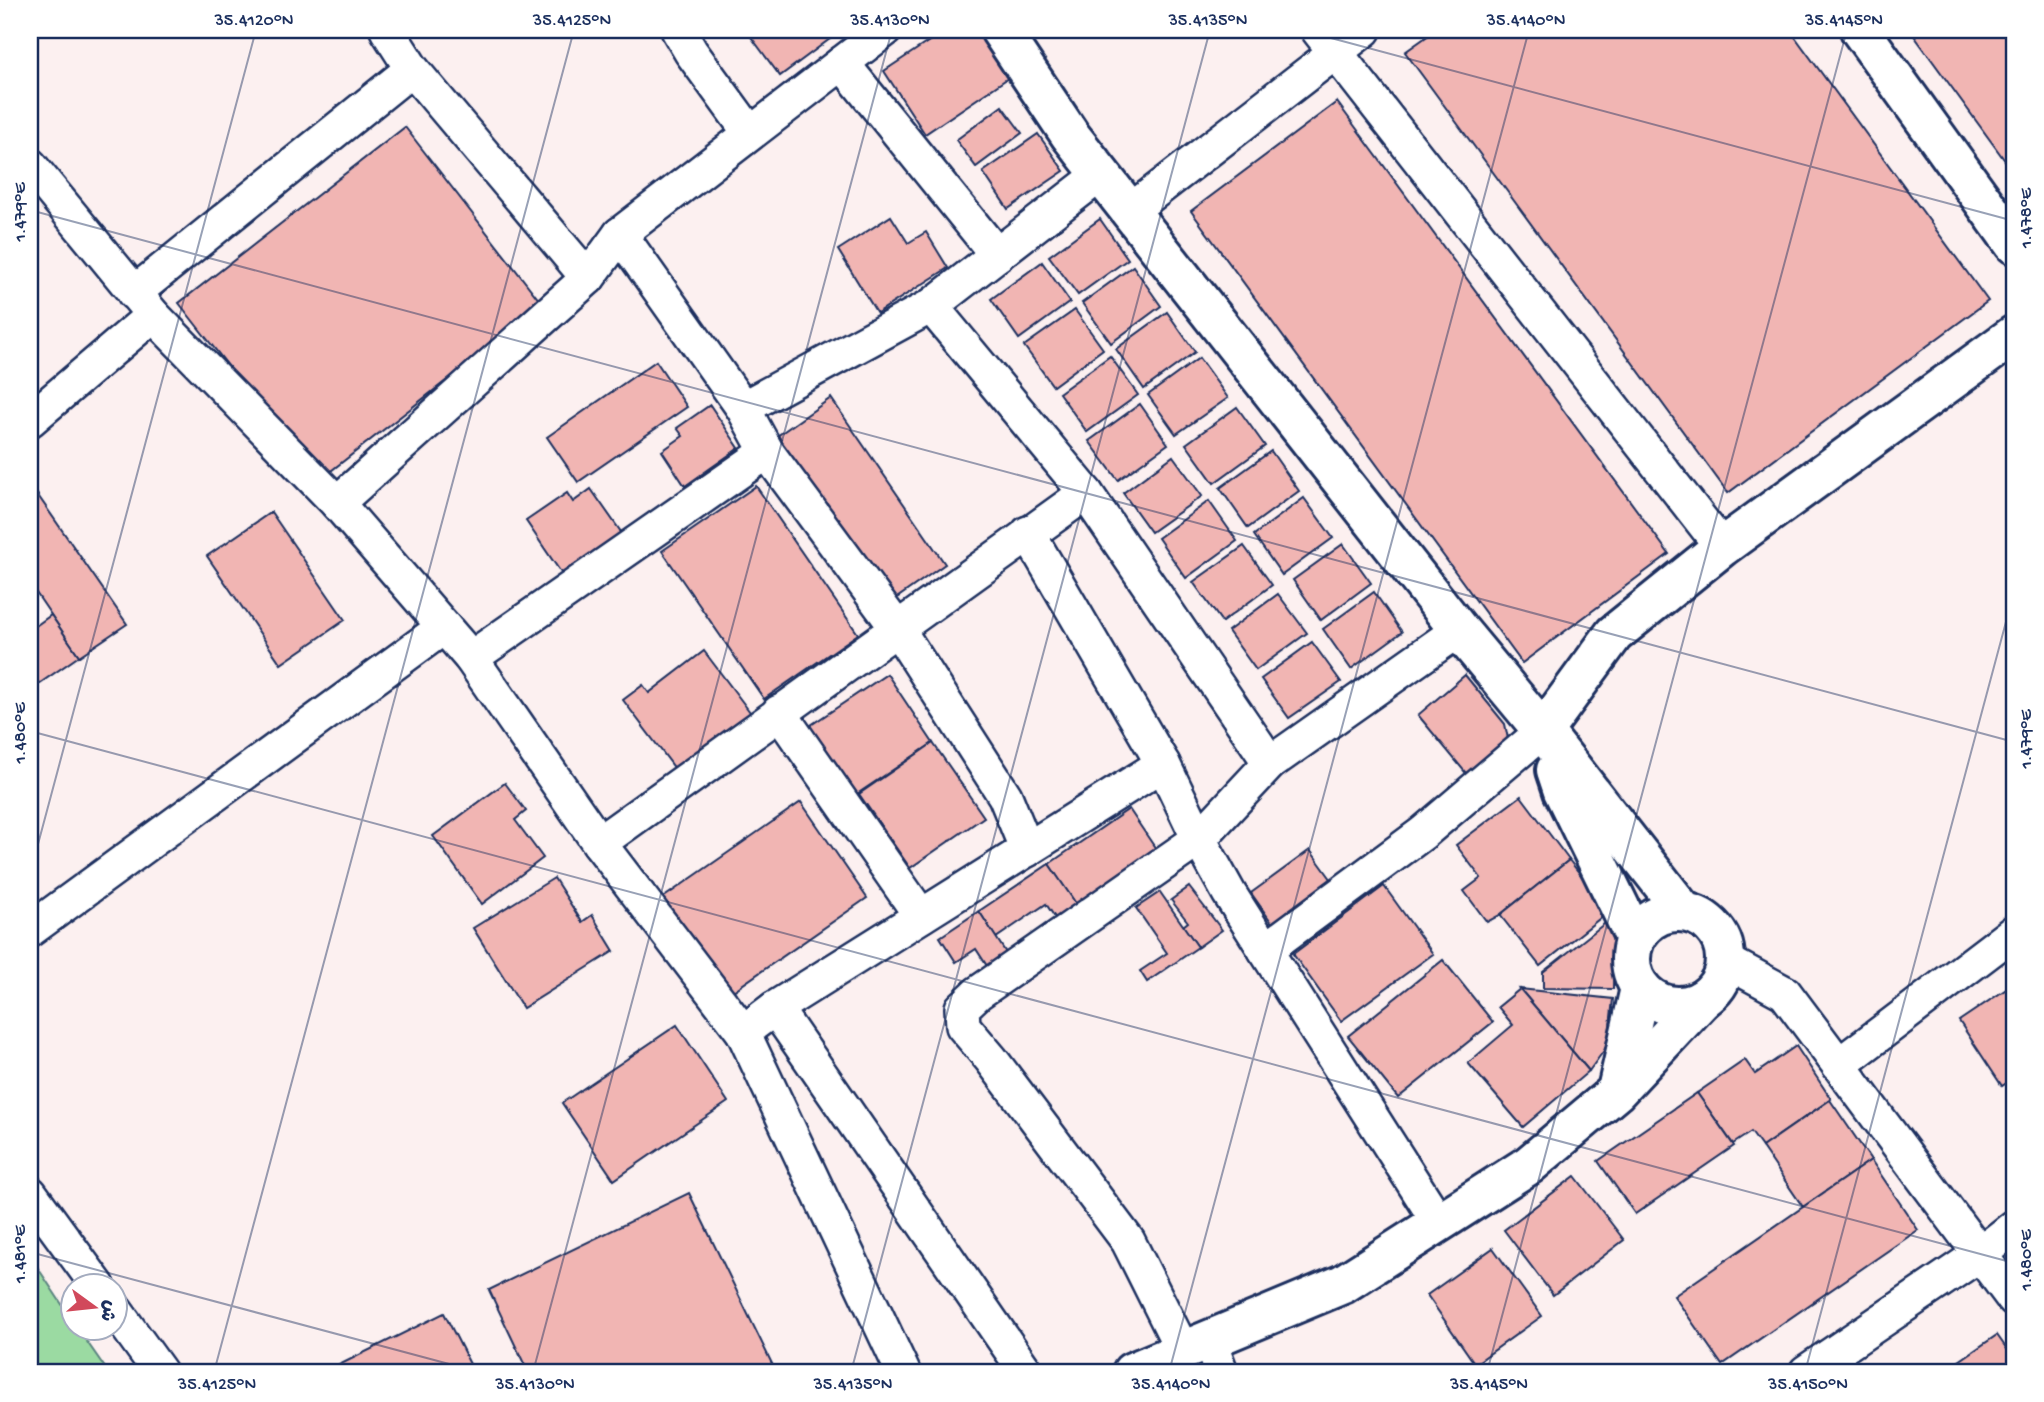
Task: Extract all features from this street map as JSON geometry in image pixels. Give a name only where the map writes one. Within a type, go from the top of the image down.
[{"type":"main road","points":[[1000,30],[1070,135],[1684,912]]},
{"type":"main road","points":[[1860,30],[2014,244]]},
{"type":"main road","points":[[1543,731],[1614,634],[1722,547],[2014,335]]},
{"type":"main road","points":[[1543,731],[1563,790],[1635,938]]},
{"type":"main road","points":[[1132,1372],[1204,1354],[1343,1284],[1529,1165],[1616,1092],[1714,989],[1722,976],[1726,961],[1719,934],[1710,923],[1698,915],[1670,912],[1656,916],[1635,938],[1630,963],[1633,976],[1650,998],[1669,1006],[1690,1005],[1703,999]]},
{"type":"main road","points":[[1616,1092],[1640,988]]},
{"type":"street","points":[[387,30],[412,69],[588,278]]},
{"type":"street","points":[[677,30],[750,133]]},
{"type":"street","points":[[337,503],[588,278],[620,234],[885,30]]},
{"type":"street","points":[[1130,211],[1326,41],[1364,30]]},
{"type":"street","points":[[1326,41],[1722,547]]},
{"type":"street","points":[[842,63],[997,255]]},
{"type":"street","points":[[30,420],[143,304],[412,69]]},
{"type":"street","points":[[30,165],[143,304],[337,503],[471,658],[599,843],[743,1032],[903,1372]]},
{"type":"street","points":[[743,408],[931,306],[1101,174]]},
{"type":"street","points":[[620,234],[743,408],[767,452],[897,628],[1005,796],[1027,850]]},
{"type":"street","points":[[931,306],[1086,493],[1270,763]]},
{"type":"street","points":[[471,658],[767,452]]},
{"type":"street","points":[[599,843],[1086,493]]},
{"type":"street","points":[[1028,533],[1163,764],[1199,839],[1229,893],[1439,1223]]},
{"type":"street","points":[[30,930],[444,627]]},
{"type":"street","points":[[1204,1354],[1128,1241],[991,1059],[963,1026],[962,1008],[989,986],[1199,839],[1270,763],[1459,630]]},
{"type":"street","points":[[779,712],[921,916]]},
{"type":"street","points":[[1265,950],[1423,833],[1543,731]]},
{"type":"street","points":[[743,1032],[775,1008],[1163,764]]},
{"type":"street","points":[[1839,1065],[2014,932]]},
{"type":"street","points":[[1726,961],[1785,993],[2014,1300]]},
{"type":"street","points":[[775,1008],[1026,1372]]},
{"type":"street","points":[[30,1193],[88,1272]]},
{"type":"street","points":[[1805,1372],[1980,1254],[2014,1227]]},
{"type":"street","points":[[130,1330],[160,1372]]},
{"type":"green space","points":[[30,1256],[60,1301],[60,1342],[87,1342],[108,1372],[30,1372]]},
{"type":"building","points":[[746,30],[842,30],[780,76]]},
{"type":"building","points":[[946,30],[980,30],[1011,76],[925,134],[884,71]]},
{"type":"building","points":[[1436,30],[1790,30],[1988,301],[1728,493],[1405,52]]},
{"type":"building","points":[[1910,30],[2014,30],[2014,173]]},
{"type":"building","points":[[1337,102],[1669,554],[1522,663],[1191,211]]},
{"type":"building","points":[[1002,106],[1022,133],[976,167],[956,140]]},
{"type":"building","points":[[405,127],[543,305],[318,481],[179,303]]},
{"type":"building","points":[[1038,134],[1064,171],[1008,209],[983,172]]},
{"type":"building","points":[[891,216],[908,243],[926,232],[948,268],[877,313],[838,250]]},
{"type":"building","points":[[1100,219],[1128,259],[1078,295],[1049,256]]},
{"type":"building","points":[[1042,262],[1070,302],[1019,339],[991,299]]},
{"type":"building","points":[[1133,266],[1161,306],[1111,343],[1082,303]]},
{"type":"building","points":[[1075,310],[1103,349],[1053,386],[1024,346]]},
{"type":"building","points":[[1167,312],[1195,352],[1144,389],[1116,349]]},
{"type":"building","points":[[1110,356],[1138,395],[1087,432],[1059,393]]},
{"type":"building","points":[[1199,358],[1228,398],[1176,434],[1148,395]]},
{"type":"building","points":[[656,361],[687,407],[578,482],[547,437]]},
{"type":"building","points":[[831,398],[945,564],[884,607],[770,441]]},
{"type":"building","points":[[1140,404],[1168,444],[1118,480],[1089,441]]},
{"type":"building","points":[[710,405],[739,448],[685,486],[662,451],[683,436],[677,428]]},
{"type":"building","points":[[1237,407],[1265,446],[1214,483],[1186,444]]},
{"type":"building","points":[[1271,451],[1299,491],[1248,528],[1220,488]]},
{"type":"building","points":[[1173,456],[1202,496],[1151,532],[1123,493]]},
{"type":"building","points":[[30,484],[127,624],[79,656],[30,584]]},
{"type":"building","points":[[756,486],[858,634],[764,699],[662,551]]},
{"type":"building","points":[[591,489],[628,542],[568,583],[526,521],[567,493],[573,502]]},
{"type":"building","points":[[1304,498],[1333,538],[1282,575],[1254,535]]},
{"type":"building","points":[[1209,501],[1237,541],[1186,578],[1158,538]]},
{"type":"building","points":[[271,512],[345,620],[281,664],[207,556]]},
{"type":"building","points":[[1343,544],[1371,583],[1321,620],[1293,580]]},
{"type":"building","points":[[1244,546],[1272,585],[1222,622],[1193,582]]},
{"type":"building","points":[[1374,592],[1402,632],[1351,669],[1323,629]]},
{"type":"building","points":[[1278,594],[1307,633],[1256,670],[1228,631]]},
{"type":"building","points":[[51,615],[79,656],[30,690],[30,630]]},
{"type":"building","points":[[1312,642],[1341,682],[1289,718],[1261,679]]},
{"type":"building","points":[[704,651],[753,716],[679,774],[623,700],[643,685],[649,693]]},
{"type":"building","points":[[887,674],[933,743],[851,798],[805,729]]},
{"type":"building","points":[[1465,675],[1505,724],[1514,769],[1484,795],[1418,715]]},
{"type":"building","points":[[933,743],[984,817],[910,868],[859,794]]},
{"type":"building","points":[[505,783],[526,811],[515,820],[543,858],[482,904],[433,836]]},
{"type":"building","points":[[1521,796],[1569,860],[1500,915],[1487,922],[1464,891],[1481,878],[1456,845]]},
{"type":"building","points":[[801,802],[867,898],[723,998],[657,902]]},
{"type":"building","points":[[1129,809],[1164,861],[1084,916],[1049,864]]},
{"type":"building","points":[[1310,850],[1342,894],[1282,937],[1251,893]]},
{"type":"building","points":[[1569,860],[1609,911],[1540,966],[1500,915]]},
{"type":"building","points":[[1049,864],[1079,908],[1058,922],[1046,904],[996,938],[979,911]]},
{"type":"building","points":[[554,878],[582,922],[592,915],[614,951],[523,1008],[473,928]]},
{"type":"building","points":[[1384,886],[1433,954],[1341,1021],[1293,954]]},
{"type":"building","points":[[1189,887],[1222,930],[1198,947],[1183,926],[1188,922],[1171,900]]},
{"type":"building","points":[[1160,892],[1198,947],[1147,982],[1140,971],[1167,953],[1136,908]]},
{"type":"building","points":[[979,911],[1008,956],[989,969],[976,949],[956,962],[940,937]]},
{"type":"building","points":[[1614,916],[1613,989],[1543,988],[1543,972]]},
{"type":"building","points":[[1443,960],[1493,1022],[1398,1098],[1348,1036]]},
{"type":"building","points":[[2014,984],[2014,1078],[2002,1086],[1959,1021]]},
{"type":"building","points":[[1520,989],[1613,999],[1608,1045],[1589,1071]]},
{"type":"building","points":[[1520,989],[1589,1071],[1523,1127],[1468,1063],[1513,1025],[1498,1007]]},
{"type":"building","points":[[677,1025],[728,1102],[614,1180],[562,1103]]},
{"type":"building","points":[[1796,1046],[1831,1099],[1762,1147],[1751,1132],[1733,1144],[1697,1093],[1745,1060],[1755,1074]]},
{"type":"building","points":[[1697,1093],[1734,1146],[1635,1214],[1598,1161]]},
{"type":"building","points":[[1830,1100],[1871,1160],[1803,1207],[1762,1147]]},
{"type":"building","points":[[1871,1160],[1918,1230],[1722,1365],[1674,1296]]},
{"type":"building","points":[[1575,1176],[1624,1240],[1553,1295],[1504,1230]]},
{"type":"building","points":[[689,1193],[776,1372],[528,1372],[489,1290]]},
{"type":"building","points":[[1493,1248],[1542,1316],[1475,1364],[1427,1295]]},
{"type":"building","points":[[444,1313],[474,1372],[325,1372]]},
{"type":"building","points":[[1997,1335],[2014,1359],[2014,1372],[1943,1372]]}]
